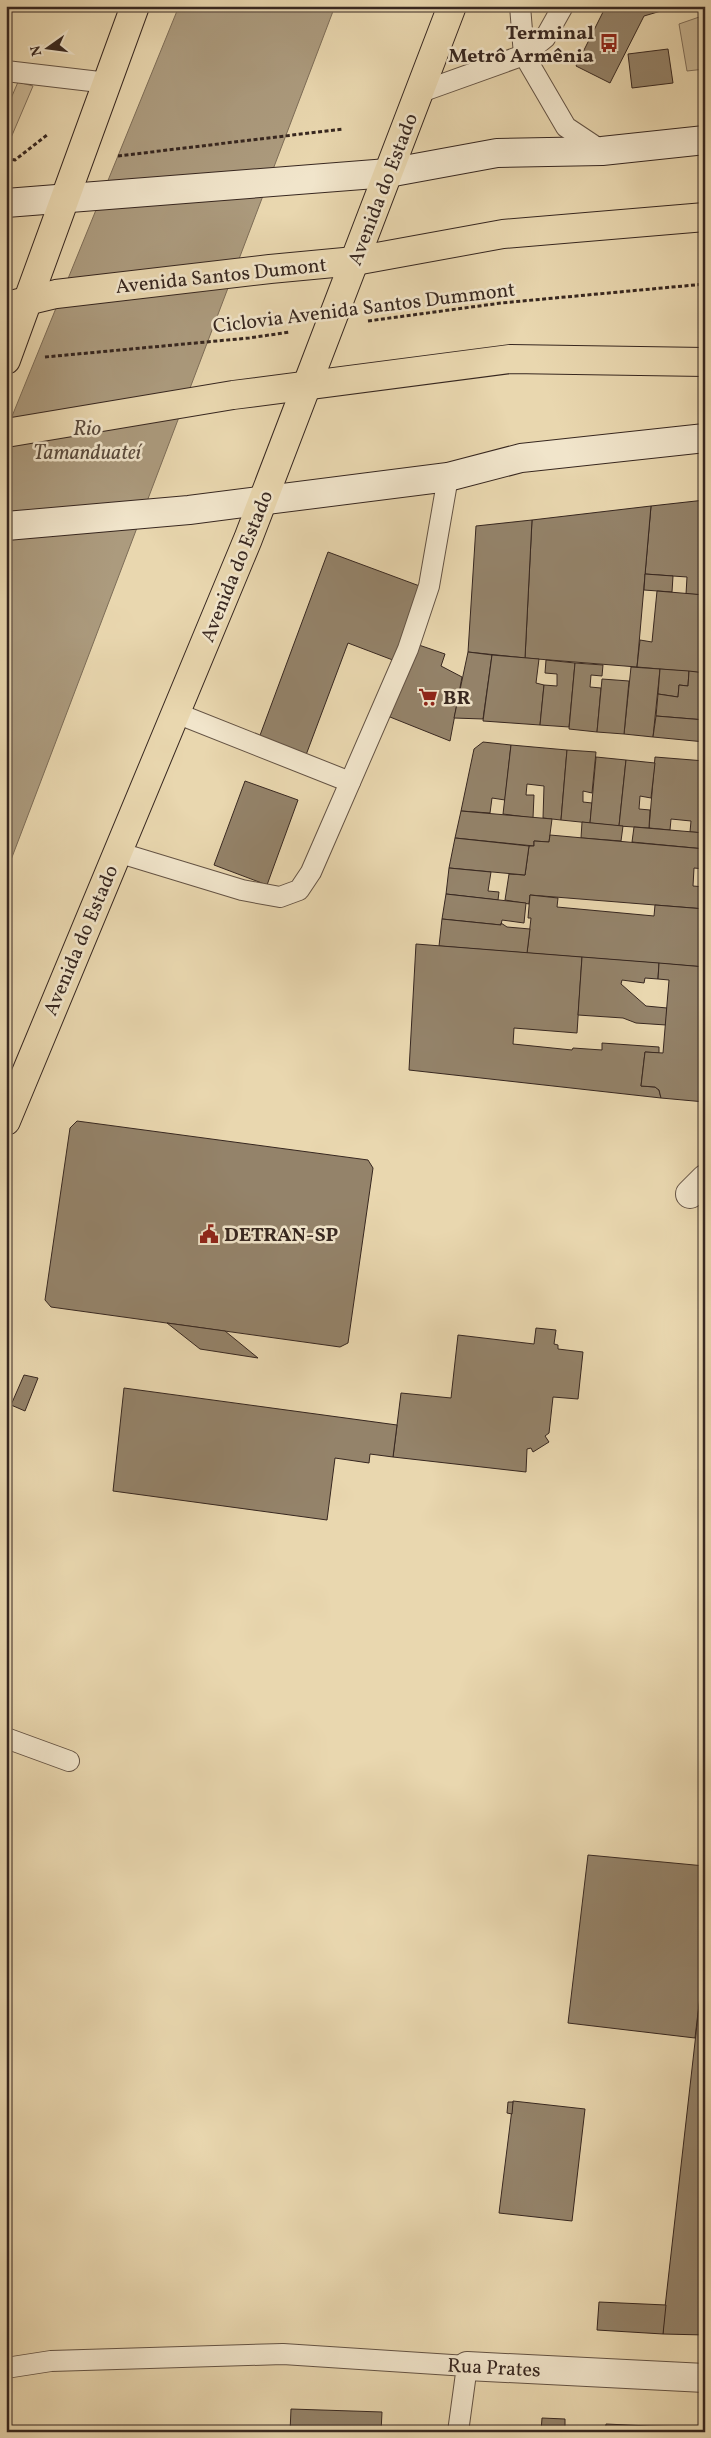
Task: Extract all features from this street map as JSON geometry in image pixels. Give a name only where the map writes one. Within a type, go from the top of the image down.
[{"type":"highway","points":[[6,360],[17,303],[64,200],[135,6]]},
{"type":"highway","name":"Avenida do Estado","points":[[6,1121],[263,500],[452,6]]},
{"type":"highway","name":"Avenida Santos Dumont","points":[[17,303],[56,294],[270,268],[355,261],[502,234],[705,217]]},
{"type":"highway","points":[[6,433],[308,384],[510,359],[705,362]]},
{"type":"main road","points":[[6,204],[388,173],[497,153],[602,151],[705,140]]},
{"type":"main road","points":[[6,526],[189,510],[448,477],[521,458],[705,438]]},
{"type":"main road","name":"Rua Prates","points":[[466,2366],[705,2378]]},
{"type":"lane","points":[[520,6],[524,55],[566,127],[602,151]]},
{"type":"lane","points":[[418,92],[524,55],[545,38],[562,6]]},
{"type":"lane","points":[[6,71],[108,83]]},
{"type":"lane","points":[[117,852],[242,890],[280,897],[299,890],[311,872],[408,649],[429,586],[448,477]]},
{"type":"lane","points":[[176,713],[350,782]]},
{"type":"lane","points":[[6,1738],[69,1761]]},
{"type":"lane","name":"Rua Prates","points":[[6,2368],[50,2362],[283,2354],[466,2366]]},
{"type":"lane","points":[[458,2432],[466,2366]]},
{"type":"path","points":[[114,157],[343,129]]},
{"type":"path","points":[[6,158],[15,160],[47,135]]},
{"type":"path","name":"Ciclovia Avenida Santos Dummont","points":[[36,358],[249,338],[501,303],[705,284]]},
{"type":"shaded area","points":[[705,15],[705,69],[687,71],[679,24]]},
{"type":"shaded area","points":[[18,82],[33,86],[10,140],[6,140],[6,110]]},
{"type":"water","name":"Rio Tamanduateí","points":[[179,6],[335,6],[6,873],[6,431]]},
{"type":"building","name":"Terminal Metrô Armênia","points":[[606,6],[678,6],[644,16],[610,83],[576,66]]},
{"type":"building","points":[[668,49],[673,83],[632,88],[628,54]]},
{"type":"building","points":[[705,500],[705,595],[686,594],[687,577],[645,574],[651,506]]},
{"type":"building","points":[[651,506],[637,667],[525,658],[532,520]]},
{"type":"building","points":[[532,520],[525,658],[468,652],[476,526]]},
{"type":"building","name":"BR","points":[[328,552],[425,588],[398,662],[348,643],[306,755],[259,738]]},
{"type":"building","points":[[645,574],[673,576],[672,592],[644,590]]},
{"type":"building","points":[[657,591],[705,595],[705,673],[637,667],[640,640],[652,642]]},
{"type":"building","name":"BR","points":[[416,644],[445,654],[441,666],[462,677],[450,741],[390,717]]},
{"type":"building","points":[[468,652],[492,655],[483,719],[454,718]]},
{"type":"building","points":[[492,655],[539,659],[536,683],[544,685],[540,725],[483,721]]},
{"type":"building","points":[[546,660],[575,663],[569,727],[540,725],[544,685],[557,686],[557,674],[545,673]]},
{"type":"building","points":[[575,663],[603,665],[602,676],[591,675],[590,687],[601,688],[597,732],[569,729]]},
{"type":"building","points":[[631,667],[660,669],[653,737],[624,734]]},
{"type":"building","points":[[660,669],[689,671],[688,686],[679,685],[678,697],[658,694]]},
{"type":"building","points":[[689,671],[705,673],[705,720],[656,716],[658,694],[678,697],[679,685],[688,686]]},
{"type":"building","points":[[602,679],[629,681],[624,734],[597,732]]},
{"type":"building","points":[[656,716],[705,720],[705,742],[653,737]]},
{"type":"building","points":[[483,742],[511,745],[505,800],[492,798],[490,813],[461,811],[474,749]]},
{"type":"building","points":[[511,745],[567,750],[561,820],[543,818],[544,786],[527,784],[526,795],[534,795],[533,818],[503,814]]},
{"type":"building","points":[[567,750],[596,752],[592,793],[583,791],[583,802],[592,803],[590,823],[561,820]]},
{"type":"building","points":[[596,757],[626,760],[619,826],[590,823]]},
{"type":"building","points":[[655,757],[705,761],[705,833],[690,832],[691,821],[671,819],[670,830],[649,828]]},
{"type":"building","points":[[626,760],[655,763],[651,798],[640,796],[639,809],[650,810],[649,828],[619,826]]},
{"type":"building","points":[[245,781],[298,800],[267,885],[214,865]]},
{"type":"building","points":[[461,811],[552,819],[549,842],[534,841],[534,846],[455,838]]},
{"type":"building","points":[[582,822],[623,826],[621,841],[581,838]]},
{"type":"building","points":[[634,827],[705,833],[705,849],[632,842]]},
{"type":"building","points":[[550,835],[705,849],[705,869],[694,868],[693,886],[705,887],[705,909],[530,895],[529,904],[505,900],[509,874],[525,875],[529,846],[534,846],[534,841],[549,842]]},
{"type":"building","points":[[455,838],[529,846],[525,875],[449,868]]},
{"type":"building","points":[[449,868],[491,872],[488,891],[499,892],[498,900],[446,894]]},
{"type":"building","points":[[446,894],[526,903],[524,923],[502,920],[501,925],[442,919]]},
{"type":"building","points":[[530,895],[558,898],[557,907],[654,916],[655,905],[705,909],[705,967],[527,953],[531,918],[528,918]]},
{"type":"building","points":[[442,919],[501,925],[501,923],[507,927],[530,929],[527,953],[439,946]]},
{"type":"building","points":[[416,944],[582,957],[577,1033],[514,1028],[513,1044],[572,1050],[573,1048],[602,1050],[602,1043],[659,1047],[659,1053],[645,1052],[641,1086],[655,1087],[659,1090],[661,1098],[409,1070]]},
{"type":"building","points":[[582,957],[659,963],[658,979],[645,978],[644,983],[622,980],[621,984],[646,1006],[667,1008],[666,1025],[636,1023],[623,1018],[578,1015]]},
{"type":"building","points":[[659,963],[705,967],[705,1102],[661,1098],[659,1090],[655,1087],[641,1086],[645,1052],[663,1053],[669,980],[658,979]]},
{"type":"building","name":"DETRAN-SP","points":[[77,1121],[368,1160],[373,1168],[348,1343],[340,1347],[51,1307],[45,1300],[70,1128]]},
{"type":"building","points":[[167,1323],[225,1331],[258,1358],[200,1349]]},
{"type":"building","points":[[536,1328],[556,1330],[554,1344],[558,1345],[558,1349],[583,1352],[578,1399],[553,1397],[549,1433],[545,1436],[549,1442],[533,1452],[531,1448],[527,1449],[526,1472],[393,1457],[401,1393],[451,1398],[458,1335],[534,1344]]},
{"type":"building","points":[[24,1375],[38,1378],[25,1411],[11,1405]]},
{"type":"building","points":[[124,1388],[397,1425],[393,1457],[370,1454],[369,1463],[335,1458],[327,1520],[113,1491]]},
{"type":"building","points":[[588,1855],[705,1866],[705,1954],[695,2038],[568,2023]]},
{"type":"building","points":[[705,1954],[705,2335],[663,2334],[664,2316]]},
{"type":"building","points":[[513,2101],[585,2109],[572,2221],[499,2213]]},
{"type":"building","points":[[508,2102],[513,2102],[512,2114],[507,2113]]},
{"type":"building","points":[[599,2302],[666,2305],[663,2334],[597,2330]]},
{"type":"building","points":[[291,2409],[382,2412],[381,2432],[290,2432]]},
{"type":"building","points":[[542,2418],[565,2419],[565,2432],[541,2432]]},
{"type":"building","points":[[606,2424],[649,2426],[648,2432],[605,2432]]},
{"type":"building","points":[[649,2426],[699,2427],[699,2432],[648,2432]]},
{"type":"place","name":"Terminal Metrô Armênia","points":[[609,43]]},
{"type":"place","name":"BR","points":[[428,697]]},
{"type":"place","name":"DETRAN-SP","points":[[209,1234]]}]
